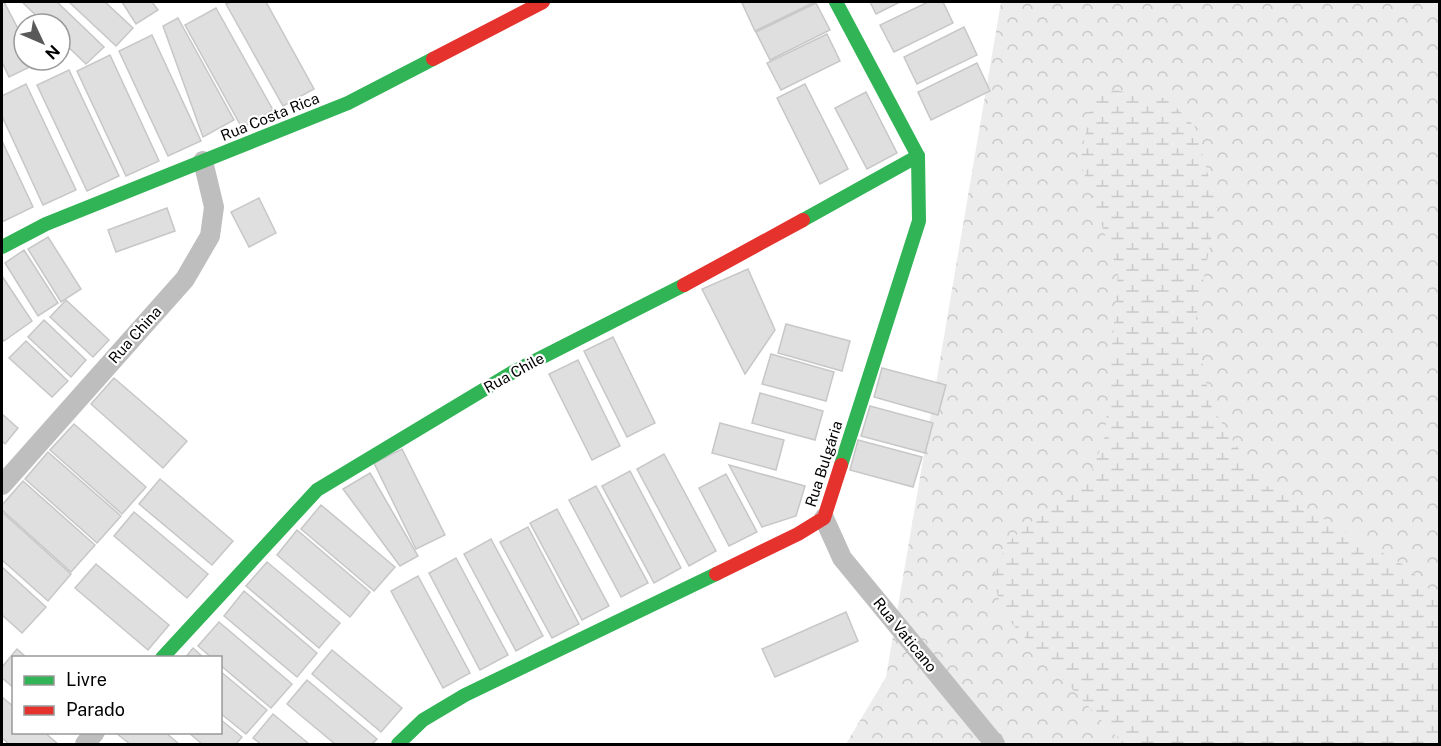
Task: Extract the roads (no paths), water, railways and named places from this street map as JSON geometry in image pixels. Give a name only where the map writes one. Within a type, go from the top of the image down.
[{"type":"street","name":"Rua Costa Rica","points":[[2,247],[46,224],[348,103],[543,2]]},
{"type":"street","name":"Rua Bulgária","points":[[398,744],[423,720],[465,695],[798,534],[824,518],[919,221],[918,156],[836,2]]},
{"type":"street","name":"Rua Chile","points":[[163,656],[316,490],[513,372],[675,290],[918,156]]},
{"type":"street","name":"Rua China","points":[[2,485],[185,279],[210,236],[214,207],[203,161]]},
{"type":"street","name":"Rua Vaticano","points":[[824,518],[842,558],[995,744]]}]
